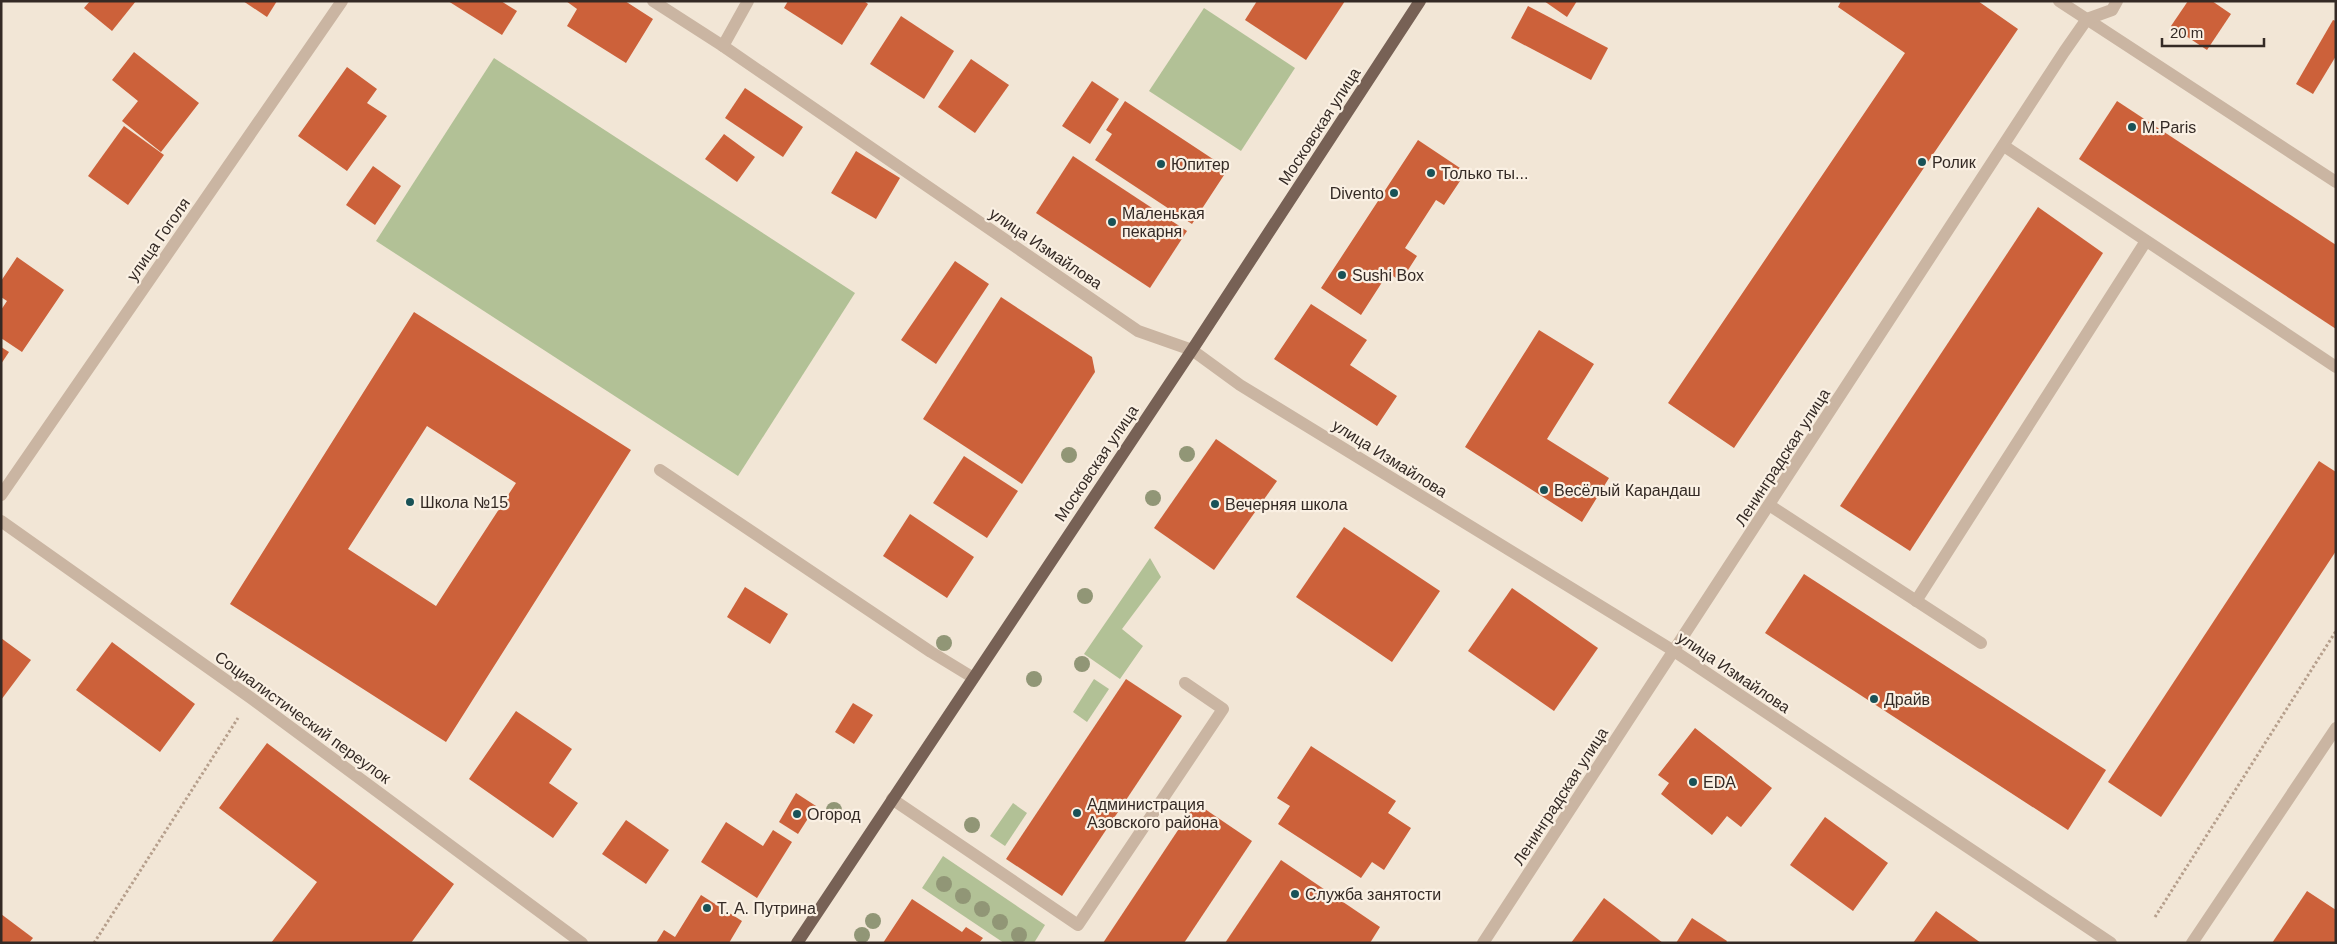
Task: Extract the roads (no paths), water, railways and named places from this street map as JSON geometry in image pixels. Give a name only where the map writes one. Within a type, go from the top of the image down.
[{"type":"main road","name":"Московская улица","points":[[797,943],[972,677],[1192,350],[1420,1]]},
{"type":"street","name":"улица Гоголя","points":[[1,495],[342,1]]},
{"type":"street","name":"улица Измайлова","points":[[653,1],[723,46],[1138,331],[1192,350],[1240,385],[1674,651],[2111,943]]},
{"type":"street","points":[[723,46],[748,1]]},
{"type":"street","points":[[2059,1],[2336,182]]},
{"type":"street","points":[[2087,19],[2112,10],[2118,1]]},
{"type":"street","name":"Ленинградская улица","points":[[1483,943],[2087,19]]},
{"type":"street","points":[[2004,146],[2336,367]]},
{"type":"street","points":[[1916,601],[2146,241]]},
{"type":"street","points":[[660,470],[931,652],[972,677]]},
{"type":"street","points":[[1770,506],[1980,643]]},
{"type":"street","name":"Социалистический переулок","points":[[1,520],[251,698],[582,943]]},
{"type":"street","points":[[892,799],[1078,925],[1223,708],[1184,683]]},
{"type":"street","points":[[2192,943],[2336,728]]},
{"type":"place","name":"M.Paris","points":[[2132,127]]},
{"type":"place","name":"Ролик","points":[[1922,162]]},
{"type":"place","name":"Юпитер","points":[[1161,164]]},
{"type":"place","name":"Только ты...","points":[[1431,173]]},
{"type":"place","name":"Divento","points":[[1394,193]]},
{"type":"place","name":"Маленькая пекарня","points":[[1112,222]]},
{"type":"place","name":"Sushi Box","points":[[1342,275]]},
{"type":"place","name":"Весёлый Карандаш","points":[[1544,490]]},
{"type":"place","name":"Школа №15","points":[[410,502]]},
{"type":"place","name":"Вечерняя школа","points":[[1215,504]]},
{"type":"place","name":"Драйв","points":[[1874,699]]},
{"type":"place","name":"EDA","points":[[1693,782]]},
{"type":"place","name":"Администрация Азовского района","points":[[1077,813]]},
{"type":"place","name":"Огород","points":[[797,814]]},
{"type":"place","name":"Служба занятости","points":[[1295,894]]},
{"type":"place","name":"Т. А. Путрина","points":[[707,908]]}]
